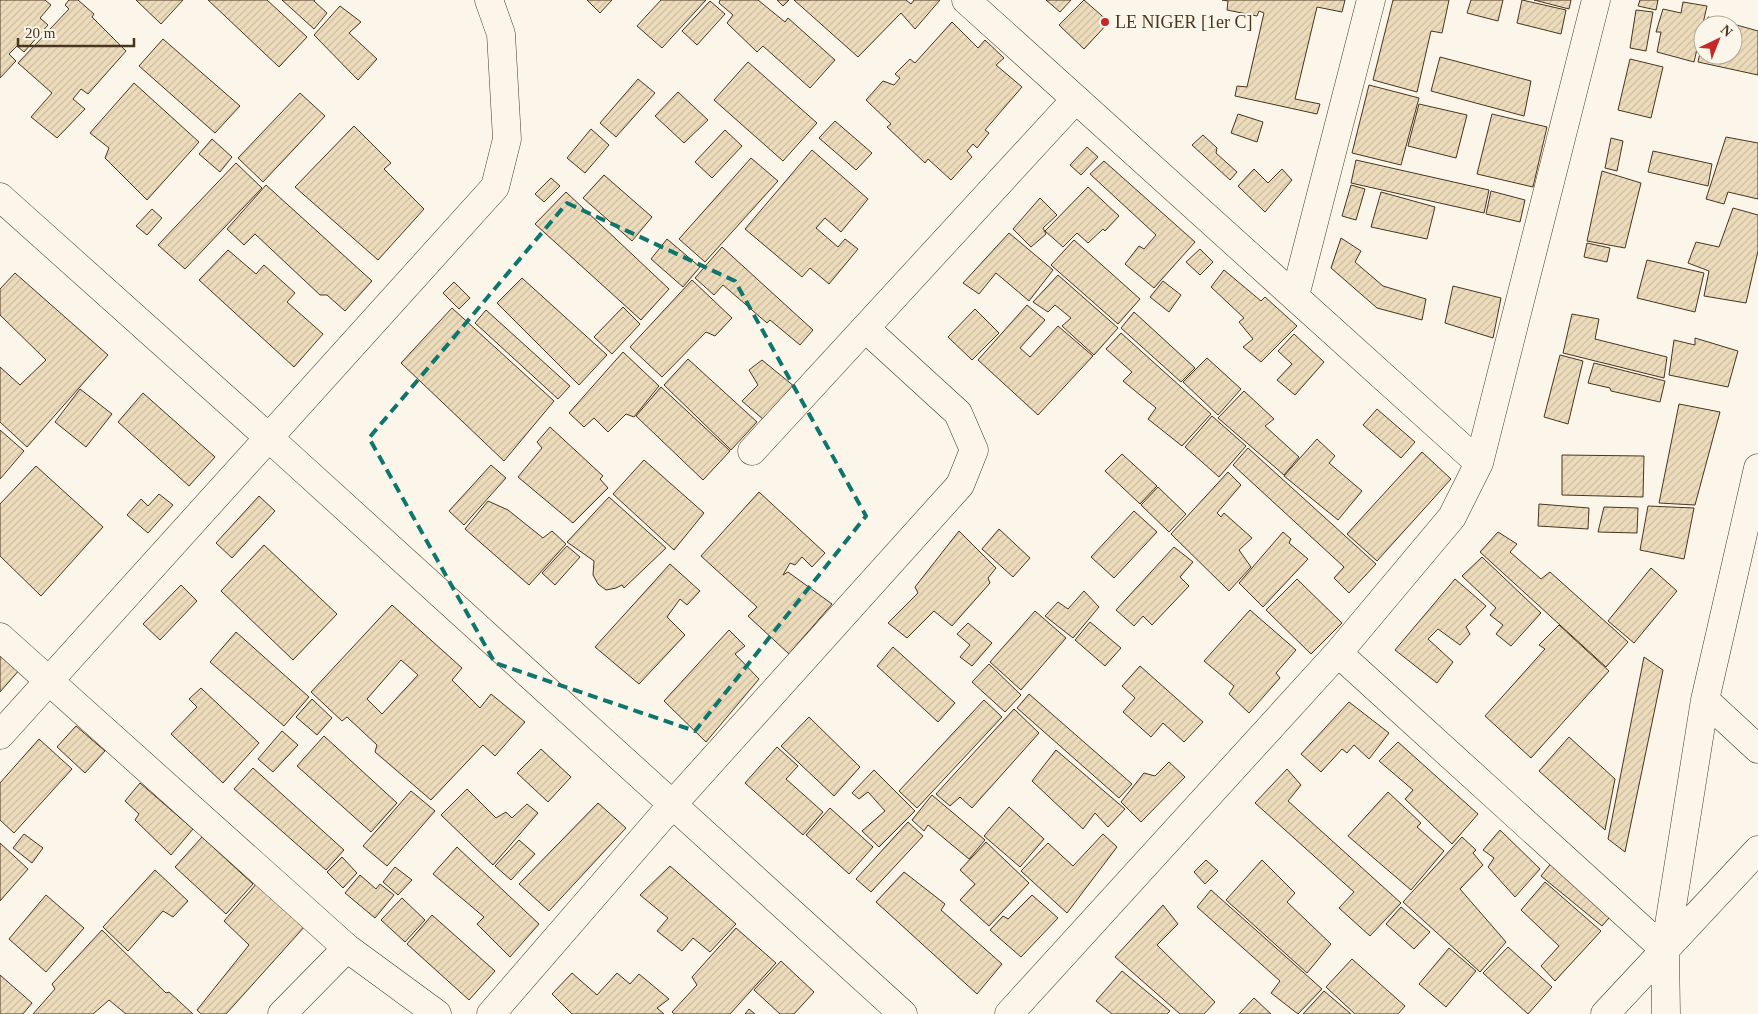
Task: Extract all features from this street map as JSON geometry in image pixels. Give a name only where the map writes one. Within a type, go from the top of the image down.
[{"type":"street","points":[[0,735],[495,186],[507,139],[502,34],[489,0]]},
{"type":"street","points":[[966,0],[1479,463]]},
{"type":"street","points":[[1295,296],[1371,0]]},
{"type":"street","points":[[1010,1014],[1338,653],[1452,517],[1479,463],[1596,0]]},
{"type":"street","points":[[752,451],[1076,99]]},
{"type":"street","points":[[0,197],[268,437],[903,1014]]},
{"type":"street","points":[[491,1014],[672,805],[960,485],[974,450],[958,413],[865,328]]},
{"type":"street","points":[[1666,1014],[1665,950],[1705,700],[1758,468]]},
{"type":"street","points":[[0,637],[347,948],[437,1014]]},
{"type":"street","points":[[1338,653],[1665,950]]},
{"type":"street","points":[[1705,700],[1758,749]]},
{"type":"street","points":[[1605,1014],[1758,850]]},
{"type":"street","points":[[282,1014],[347,948]]},
{"type":"highlighted area","points":[[567,203],[735,281],[866,516],[695,731],[495,663],[369,438]]},
{"type":"building","points":[[0,0],[45,0],[51,5],[40,18],[48,25],[24,52],[17,46],[9,54],[16,61],[0,78]]},
{"type":"building","points":[[69,0],[78,0],[94,14],[92,17],[126,51],[88,94],[81,89],[73,99],[85,109],[57,138],[31,117],[52,93],[18,63],[69,9],[65,5]]},
{"type":"building","points":[[136,0],[183,0],[161,24]]},
{"type":"building","points":[[208,0],[267,0],[307,37],[279,67]]},
{"type":"building","points":[[282,0],[315,0],[327,13],[314,29]]},
{"type":"building","points":[[587,0],[612,0],[600,13]]},
{"type":"building","points":[[661,0],[706,0],[662,48],[637,26]]},
{"type":"building","points":[[720,0],[758,0],[785,22],[788,18],[835,60],[810,88],[763,46],[757,52],[727,23],[733,15],[719,3]]},
{"type":"building","points":[[777,0],[789,0],[783,6]]},
{"type":"building","points":[[794,0],[906,0],[911,4],[914,0],[940,0],[915,29],[901,13],[858,57]]},
{"type":"building","points":[[1046,0],[1071,0],[1060,12]]},
{"type":"building","points":[[1084,0],[1109,22],[1084,49],[1059,25]]},
{"type":"building","points":[[1222,0],[1345,0],[1342,12],[1317,7],[1295,99],[1320,104],[1317,114],[1235,96],[1237,86],[1247,87],[1264,13],[1259,11],[1257,16],[1227,10],[1228,1]]},
{"type":"building","points":[[1393,0],[1449,0],[1442,33],[1431,31],[1417,92],[1373,80]]},
{"type":"building","points":[[1471,0],[1503,0],[1498,21],[1467,13]]},
{"type":"building","points":[[1522,0],[1566,10],[1561,34],[1517,23]]},
{"type":"building","points":[[1534,0],[1571,0],[1569,9]]},
{"type":"building","points":[[1640,0],[1658,0],[1656,10],[1638,6]]},
{"type":"building","points":[[710,1],[725,14],[697,45],[682,31]]},
{"type":"building","points":[[1683,2],[1707,6],[1705,15],[1693,15],[1693,62],[1657,52],[1661,32],[1656,32],[1663,9],[1681,13]]},
{"type":"building","points":[[340,6],[361,22],[349,33],[377,59],[358,80],[314,35]]},
{"type":"building","points":[[1636,10],[1653,12],[1646,51],[1630,48]]},
{"type":"building","points":[[952,22],[978,48],[985,40],[1004,58],[996,65],[1022,87],[985,130],[989,133],[977,148],[973,144],[967,151],[972,157],[951,180],[928,159],[925,163],[887,127],[891,124],[866,100],[883,81],[894,85],[900,78],[895,74],[910,59],[915,63]]},
{"type":"building","points":[[1743,27],[1758,31],[1758,75],[1712,65],[1743,65]]},
{"type":"building","points":[[163,39],[240,106],[215,133],[139,66]]},
{"type":"building","points":[[1440,57],[1531,81],[1524,116],[1431,91]]},
{"type":"building","points":[[1630,59],[1663,67],[1651,118],[1618,110]]},
{"type":"building","points":[[748,62],[817,123],[783,161],[714,100]]},
{"type":"building","points":[[638,79],[655,93],[616,137],[600,123]]},
{"type":"building","points":[[134,83],[199,142],[147,200],[105,158],[109,148],[90,133]]},
{"type":"building","points":[[1369,85],[1419,98],[1401,165],[1352,153]]},
{"type":"building","points":[[678,92],[708,120],[684,143],[655,116]]},
{"type":"building","points":[[300,93],[325,116],[263,182],[238,158]]},
{"type":"building","points":[[1419,104],[1467,115],[1456,158],[1408,146]]},
{"type":"building","points":[[1238,114],[1263,122],[1257,142],[1231,133]]},
{"type":"building","points":[[1492,114],[1547,127],[1533,187],[1477,174]]},
{"type":"building","points":[[835,121],[872,153],[856,170],[819,138]]},
{"type":"building","points":[[354,126],[391,163],[384,169],[424,209],[378,260],[295,187]]},
{"type":"building","points":[[591,129],[609,145],[585,173],[567,158]]},
{"type":"building","points":[[725,130],[742,146],[712,178],[695,162]]},
{"type":"building","points":[[1203,135],[1217,148],[1216,153],[1237,172],[1230,180],[1192,145]]},
{"type":"building","points":[[1726,137],[1758,143],[1758,199],[1728,192],[1724,204],[1706,199]]},
{"type":"building","points":[[1611,138],[1623,141],[1617,171],[1605,168]]},
{"type":"building","points":[[212,139],[232,157],[220,172],[199,154]]},
{"type":"building","points":[[1087,147],[1098,157],[1081,175],[1070,165]]},
{"type":"building","points":[[812,150],[868,199],[841,232],[825,218],[816,228],[838,247],[845,239],[858,249],[829,284],[810,268],[802,277],[745,229]]},
{"type":"building","points":[[1653,151],[1712,164],[1708,186],[1648,172]]},
{"type":"building","points":[[751,158],[778,181],[705,262],[679,239]]},
{"type":"building","points":[[1356,160],[1489,190],[1484,213],[1351,183]]},
{"type":"building","points":[[1104,161],[1195,242],[1154,288],[1125,264],[1139,246],[1144,249],[1156,235],[1090,174]]},
{"type":"building","points":[[236,163],[262,188],[185,269],[158,245]]},
{"type":"building","points":[[1254,169],[1268,183],[1282,169],[1292,180],[1265,212],[1238,186]]},
{"type":"building","points":[[1602,171],[1641,183],[1625,248],[1587,241]]},
{"type":"building","points":[[604,175],[652,217],[632,241],[583,198]]},
{"type":"building","points":[[551,178],[560,186],[544,202],[535,194]]},
{"type":"building","points":[[266,185],[372,281],[345,311],[327,295],[320,295],[255,234],[244,245],[227,229]]},
{"type":"building","points":[[1351,185],[1365,189],[1356,220],[1342,216]]},
{"type":"building","points":[[1088,187],[1119,216],[1105,231],[1103,229],[1088,243],[1077,233],[1063,247],[1045,231]]},
{"type":"building","points":[[1491,191],[1525,200],[1520,222],[1486,214]]},
{"type":"building","points":[[566,192],[669,289],[641,320],[535,224]]},
{"type":"building","points":[[1381,192],[1435,207],[1427,239],[1371,227]]},
{"type":"building","points":[[1040,198],[1057,215],[1043,228],[1046,234],[1031,247],[1013,229]]},
{"type":"building","points":[[1733,208],[1758,215],[1758,251],[1746,303],[1704,296],[1709,271],[1688,263],[1696,242],[1719,247]]},
{"type":"building","points":[[152,209],[162,218],[147,235],[136,226]]},
{"type":"building","points":[[1009,233],[1053,270],[1029,301],[996,273],[979,294],[963,283]]},
{"type":"building","points":[[1341,238],[1361,251],[1355,262],[1383,286],[1426,299],[1422,320],[1377,308],[1331,268]]},
{"type":"building","points":[[667,239],[700,267],[683,287],[651,259]]},
{"type":"building","points":[[1074,240],[1140,299],[1118,324],[1051,265]]},
{"type":"building","points":[[1587,243],[1610,248],[1607,262],[1584,257]]},
{"type":"building","points":[[722,247],[813,330],[800,345],[770,320],[767,323],[723,285],[714,295],[695,278]]},
{"type":"building","points":[[1200,249],[1213,262],[1200,275],[1186,262]]},
{"type":"building","points":[[228,250],[256,274],[264,265],[295,293],[287,302],[323,334],[294,367],[199,280]]},
{"type":"building","points":[[1647,260],[1704,273],[1695,312],[1637,298]]},
{"type":"building","points":[[1224,270],[1261,301],[1265,297],[1297,326],[1261,362],[1243,347],[1253,339],[1239,322],[1244,318],[1211,287]]},
{"type":"building","points":[[15,273],[108,355],[27,447],[0,422],[0,367],[20,385],[46,360],[0,315],[0,289]]},
{"type":"building","points":[[1058,275],[1118,328],[1094,355],[1062,326],[1071,318],[1055,305],[1048,312],[1033,302]]},
{"type":"building","points":[[522,278],[607,355],[579,385],[497,303]]},
{"type":"building","points":[[692,280],[732,318],[715,336],[706,332],[662,377],[630,347]]},
{"type":"building","points":[[1163,281],[1181,295],[1169,312],[1150,297]]},
{"type":"building","points":[[454,282],[470,298],[459,309],[443,293]]},
{"type":"building","points":[[1453,286],[1501,298],[1493,338],[1445,323]]},
{"type":"building","points":[[1027,305],[1045,320],[1020,348],[1030,357],[1058,326],[1093,356],[1038,415],[978,360]]},
{"type":"building","points":[[623,307],[640,324],[612,354],[594,337]]},
{"type":"building","points":[[452,308],[554,401],[504,461],[401,363]]},
{"type":"building","points":[[975,309],[999,333],[972,360],[948,337]]},
{"type":"building","points":[[486,310],[570,386],[558,399],[475,323]]},
{"type":"building","points":[[1134,312],[1195,368],[1181,382],[1121,328]]},
{"type":"building","points":[[1572,314],[1599,319],[1595,339],[1667,357],[1664,378],[1563,353]]},
{"type":"building","points":[[1121,333],[1211,414],[1182,446],[1148,419],[1156,408],[1123,381],[1132,372],[1106,349]]},
{"type":"building","points":[[1294,334],[1324,362],[1295,395],[1277,380],[1292,364],[1278,351]]},
{"type":"building","points":[[1695,338],[1738,351],[1728,387],[1669,375],[1674,340],[1695,345]]},
{"type":"building","points":[[623,352],[659,386],[634,417],[626,414],[608,432],[594,418],[584,427],[569,413]]},
{"type":"building","points":[[1560,355],[1583,361],[1568,424],[1544,417]]},
{"type":"building","points":[[1207,358],[1241,389],[1218,415],[1183,382]]},
{"type":"building","points":[[688,359],[757,422],[731,450],[664,385]]},
{"type":"building","points":[[762,360],[795,387],[764,420],[742,401],[758,385],[749,370]]},
{"type":"building","points":[[1594,363],[1665,381],[1660,402],[1611,391],[1610,388],[1588,383]]},
{"type":"building","points":[[661,387],[730,451],[703,480],[636,416]]},
{"type":"building","points":[[80,389],[112,414],[86,447],[55,422]]},
{"type":"building","points":[[1244,391],[1274,419],[1265,426],[1299,457],[1284,475],[1218,418]]},
{"type":"building","points":[[143,393],[215,457],[189,486],[118,422]]},
{"type":"building","points":[[1679,404],[1720,412],[1695,505],[1659,503]]},
{"type":"building","points":[[1377,409],[1415,442],[1401,458],[1363,425]]},
{"type":"building","points":[[1212,416],[1246,446],[1219,477],[1185,447]]},
{"type":"building","points":[[550,427],[603,476],[600,479],[608,488],[573,523],[518,477],[542,448],[537,442]]},
{"type":"building","points":[[0,430],[24,451],[0,479]]},
{"type":"building","points":[[1317,439],[1335,456],[1329,463],[1362,491],[1338,520],[1284,476]]},
{"type":"building","points":[[1248,448],[1376,564],[1349,593],[1334,578],[1344,567],[1233,465]]},
{"type":"building","points":[[1422,452],[1451,479],[1377,561],[1347,534]]},
{"type":"building","points":[[1122,454],[1157,486],[1140,504],[1105,471]]},
{"type":"building","points":[[1562,455],[1644,456],[1643,497],[1562,495]]},
{"type":"building","points":[[644,460],[704,513],[674,550],[613,494]]},
{"type":"building","points":[[491,465],[506,478],[464,525],[449,511]]},
{"type":"building","points":[[36,466],[103,527],[41,596],[0,556],[0,504]]},
{"type":"building","points":[[1228,472],[1241,485],[1217,513],[1221,517],[1224,513],[1252,538],[1239,550],[1251,567],[1229,591],[1171,534]]},
{"type":"building","points":[[1158,487],[1186,514],[1169,532],[1141,505]]},
{"type":"building","points":[[759,492],[825,553],[812,567],[802,557],[795,565],[790,563],[783,575],[788,572],[832,604],[789,654],[748,616],[757,607],[701,556]]},
{"type":"building","points":[[159,494],[173,505],[148,533],[127,515],[141,499],[148,506]]},
{"type":"building","points":[[259,496],[275,511],[232,558],[216,543]]},
{"type":"building","points":[[609,497],[666,548],[624,588],[622,585],[606,590],[598,584],[593,575],[594,561],[567,542]]},
{"type":"building","points":[[488,501],[508,510],[543,538],[552,531],[566,544],[529,585],[465,529]]},
{"type":"building","points":[[1539,504],[1589,508],[1588,529],[1538,526]]},
{"type":"building","points":[[1648,506],[1694,508],[1684,559],[1640,550]]},
{"type":"building","points":[[1604,507],[1638,508],[1637,533],[1598,532]]},
{"type":"building","points":[[1134,511],[1157,532],[1114,578],[1091,557]]},
{"type":"building","points":[[999,529],[1030,558],[1013,577],[982,549]]},
{"type":"building","points":[[959,531],[996,568],[988,578],[990,583],[952,626],[934,611],[907,638],[888,623],[918,593],[915,587]]},
{"type":"building","points":[[1283,532],[1291,539],[1289,543],[1308,559],[1263,607],[1239,583]]},
{"type":"building","points":[[1498,532],[1517,544],[1510,552],[1541,579],[1550,572],[1628,642],[1606,667],[1480,552]]},
{"type":"building","points":[[264,545],[337,614],[293,660],[221,591]]},
{"type":"building","points":[[567,546],[580,557],[555,585],[542,573]]},
{"type":"building","points":[[1174,547],[1193,562],[1180,577],[1189,586],[1152,625],[1143,616],[1134,626],[1116,610]]},
{"type":"building","points":[[1482,557],[1541,613],[1511,646],[1496,634],[1503,625],[1490,615],[1496,608],[1462,576]]},
{"type":"building","points":[[670,564],[700,591],[687,605],[680,599],[667,617],[685,635],[639,684],[595,647]]},
{"type":"building","points":[[1651,568],[1677,591],[1634,643],[1608,621]]},
{"type":"building","points":[[1297,579],[1342,623],[1311,654],[1266,610]]},
{"type":"building","points":[[1455,579],[1486,606],[1466,627],[1470,634],[1460,645],[1438,629],[1428,639],[1453,662],[1437,683],[1395,650]]},
{"type":"building","points":[[181,585],[197,601],[160,640],[143,624]]},
{"type":"building","points":[[1084,591],[1099,607],[1073,638],[1045,616],[1058,602],[1068,609]]},
{"type":"building","points":[[392,605],[462,668],[452,680],[480,708],[491,694],[525,722],[495,756],[483,745],[431,800],[375,752],[377,745],[347,717],[342,721],[311,692]],"holes":[[[401,660],[418,675],[382,714],[367,699]]]},
{"type":"building","points":[[1250,610],[1296,650],[1276,673],[1280,678],[1249,713],[1229,694],[1234,686],[1204,661]]},
{"type":"building","points":[[1035,611],[1066,638],[1021,690],[990,662]]},
{"type":"building","points":[[1090,622],[1121,648],[1105,666],[1075,640]]},
{"type":"building","points":[[968,623],[992,643],[972,666],[960,657],[970,645],[957,634]]},
{"type":"building","points":[[1559,625],[1609,671],[1531,758],[1485,716],[1545,649],[1539,645]]},
{"type":"building","points":[[729,630],[745,646],[735,654],[759,679],[706,742],[664,701]]},
{"type":"building","points":[[236,632],[309,697],[284,726],[210,662]]},
{"type":"building","points":[[893,647],[955,703],[938,722],[877,666]]},
{"type":"building","points":[[0,649],[21,668],[0,692]]},
{"type":"building","points":[[1644,657],[1663,670],[1625,852],[1608,839]]},
{"type":"building","points":[[989,664],[1021,695],[1005,712],[972,682]]},
{"type":"building","points":[[1140,666],[1203,722],[1184,742],[1163,723],[1151,737],[1123,712],[1135,698],[1122,686]]},
{"type":"building","points":[[201,688],[259,743],[223,783],[171,734],[197,707],[189,699]]},
{"type":"building","points":[[1029,694],[1132,784],[1119,798],[1017,708]]},
{"type":"building","points":[[312,699],[332,718],[317,735],[296,717]]},
{"type":"building","points":[[984,700],[1002,717],[917,808],[899,791]]},
{"type":"building","points":[[1349,702],[1389,733],[1369,759],[1354,745],[1347,753],[1342,749],[1321,772],[1301,754]]},
{"type":"building","points":[[1014,709],[1039,733],[972,808],[960,797],[950,806],[936,794]]},
{"type":"building","points":[[809,717],[860,767],[834,796],[781,746]]},
{"type":"building","points":[[76,726],[105,751],[85,773],[57,747]]},
{"type":"building","points":[[282,731],[298,745],[273,772],[258,759]]},
{"type":"building","points":[[324,736],[397,803],[371,832],[297,766]]},
{"type":"building","points":[[1569,737],[1615,779],[1605,830],[1539,771]]},
{"type":"building","points":[[39,739],[72,769],[14,833],[0,820],[0,783]]},
{"type":"building","points":[[1398,742],[1478,814],[1452,844],[1405,799],[1413,790],[1379,761]]},
{"type":"building","points":[[777,747],[798,766],[786,779],[823,812],[803,835],[745,783]]},
{"type":"building","points":[[541,749],[571,777],[548,802],[517,773]]},
{"type":"building","points":[[1056,750],[1125,809],[1108,827],[1095,813],[1083,829],[1032,781]]},
{"type":"building","points":[[1169,762],[1185,777],[1141,822],[1121,802],[1144,773],[1155,776]]},
{"type":"building","points":[[253,768],[344,850],[326,870],[234,789]]},
{"type":"building","points":[[1287,769],[1301,785],[1288,801],[1401,903],[1370,936],[1339,908],[1354,892],[1255,803]]},
{"type":"building","points":[[874,770],[915,811],[879,847],[862,831],[885,811],[868,792],[859,799],[852,793]]},
{"type":"building","points":[[140,783],[193,829],[171,855],[135,820],[139,814],[125,801]]},
{"type":"building","points":[[467,789],[496,818],[506,812],[512,818],[527,804],[538,813],[493,865],[441,815]]},
{"type":"building","points":[[411,791],[435,811],[387,866],[363,846]]},
{"type":"building","points":[[1388,792],[1421,823],[1417,827],[1444,851],[1411,890],[1348,836]]},
{"type":"building","points":[[932,795],[985,840],[969,859],[928,825],[924,831],[912,820]]},
{"type":"building","points":[[598,803],[626,828],[549,911],[519,884]]},
{"type":"building","points":[[1009,807],[1044,839],[1020,867],[984,836]]},
{"type":"building","points":[[830,808],[873,847],[849,874],[806,835]]},
{"type":"building","points":[[908,822],[923,836],[871,892],[856,879]]},
{"type":"building","points":[[1500,830],[1540,869],[1515,897],[1488,867],[1494,858],[1483,850]]},
{"type":"building","points":[[24,834],[43,848],[32,863],[13,848]]},
{"type":"building","points":[[1103,834],[1117,847],[1067,913],[1021,871],[1048,843],[1073,866]]},
{"type":"building","points":[[202,837],[253,884],[226,914],[175,867]]},
{"type":"building","points":[[1462,837],[1476,850],[1473,853],[1483,865],[1460,889],[1506,942],[1480,972],[1403,902]]},
{"type":"building","points":[[519,840],[535,854],[511,880],[495,866]]},
{"type":"building","points":[[986,842],[1029,883],[989,926],[960,900],[975,884],[960,870]]},
{"type":"building","points":[[0,843],[28,869],[0,901]]},
{"type":"building","points":[[457,847],[539,924],[510,957],[477,924],[484,917],[433,874]]},
{"type":"building","points":[[342,857],[357,873],[343,888],[327,872]]},
{"type":"building","points":[[1206,860],[1218,871],[1205,884],[1194,872]]},
{"type":"building","points":[[1262,860],[1295,893],[1287,902],[1331,944],[1307,973],[1226,900]]},
{"type":"building","points":[[1552,862],[1615,911],[1602,926],[1541,876]]},
{"type":"building","points":[[670,866],[736,924],[710,952],[693,938],[682,951],[657,931],[668,918],[640,895]]},
{"type":"building","points":[[395,867],[412,880],[398,895],[383,882]]},
{"type":"building","points":[[155,870],[188,901],[173,917],[163,911],[128,951],[103,927]]},
{"type":"building","points":[[904,872],[945,904],[941,910],[1002,964],[977,994],[876,902]]},
{"type":"building","points":[[360,875],[376,889],[380,884],[394,895],[375,918],[345,893]]},
{"type":"building","points":[[258,882],[306,925],[226,1014],[201,1014],[197,1010],[249,945],[224,921]]},
{"type":"building","points":[[1545,882],[1601,931],[1555,981],[1541,966],[1559,946],[1521,910]]},
{"type":"building","points":[[1211,890],[1322,989],[1298,1014],[1271,993],[1280,981],[1197,907]]},
{"type":"building","points":[[46,895],[84,928],[46,972],[9,939]]},
{"type":"building","points":[[1032,895],[1058,918],[1021,957],[990,930],[1003,916],[1008,919]]},
{"type":"building","points":[[402,898],[425,920],[405,942],[381,920]]},
{"type":"building","points":[[1163,905],[1178,924],[1157,945],[1215,1002],[1204,1014],[1180,1014],[1115,957]]},
{"type":"building","points":[[1401,907],[1430,932],[1414,949],[1386,924]]},
{"type":"building","points":[[432,915],[495,971],[469,1000],[407,944]]},
{"type":"building","points":[[736,928],[776,963],[730,1014],[674,1014],[672,1012],[697,985],[692,977]]},
{"type":"building","points":[[102,930],[166,993],[169,992],[193,1014],[126,1014],[109,1000],[93,1014],[33,1014],[55,989],[52,984]]},
{"type":"building","points":[[1508,947],[1552,987],[1528,1014],[1483,973]]},
{"type":"building","points":[[1449,948],[1476,971],[1446,1007],[1419,984]]},
{"type":"building","points":[[1352,959],[1405,1006],[1398,1014],[1355,1014],[1326,987]]},
{"type":"building","points":[[781,961],[814,992],[794,1014],[780,1014],[754,990]]},
{"type":"building","points":[[1122,971],[1170,1011],[1167,1014],[1112,1014],[1096,1001]]},
{"type":"building","points":[[572,973],[597,995],[617,973],[630,984],[639,974],[669,999],[657,1008],[664,1014],[572,1014],[552,994]]},
{"type":"building","points":[[0,975],[32,1003],[23,1014],[0,1014]]},
{"type":"building","points":[[1324,991],[1351,1014],[1303,1014]]},
{"type":"building","points":[[1254,998],[1271,1014],[1239,1014]]},
{"type":"building","points":[[749,1009],[755,1014],[745,1014]]},
{"type":"place","name":"LE NIGER [1er C]","points":[[1105,22]]}]
